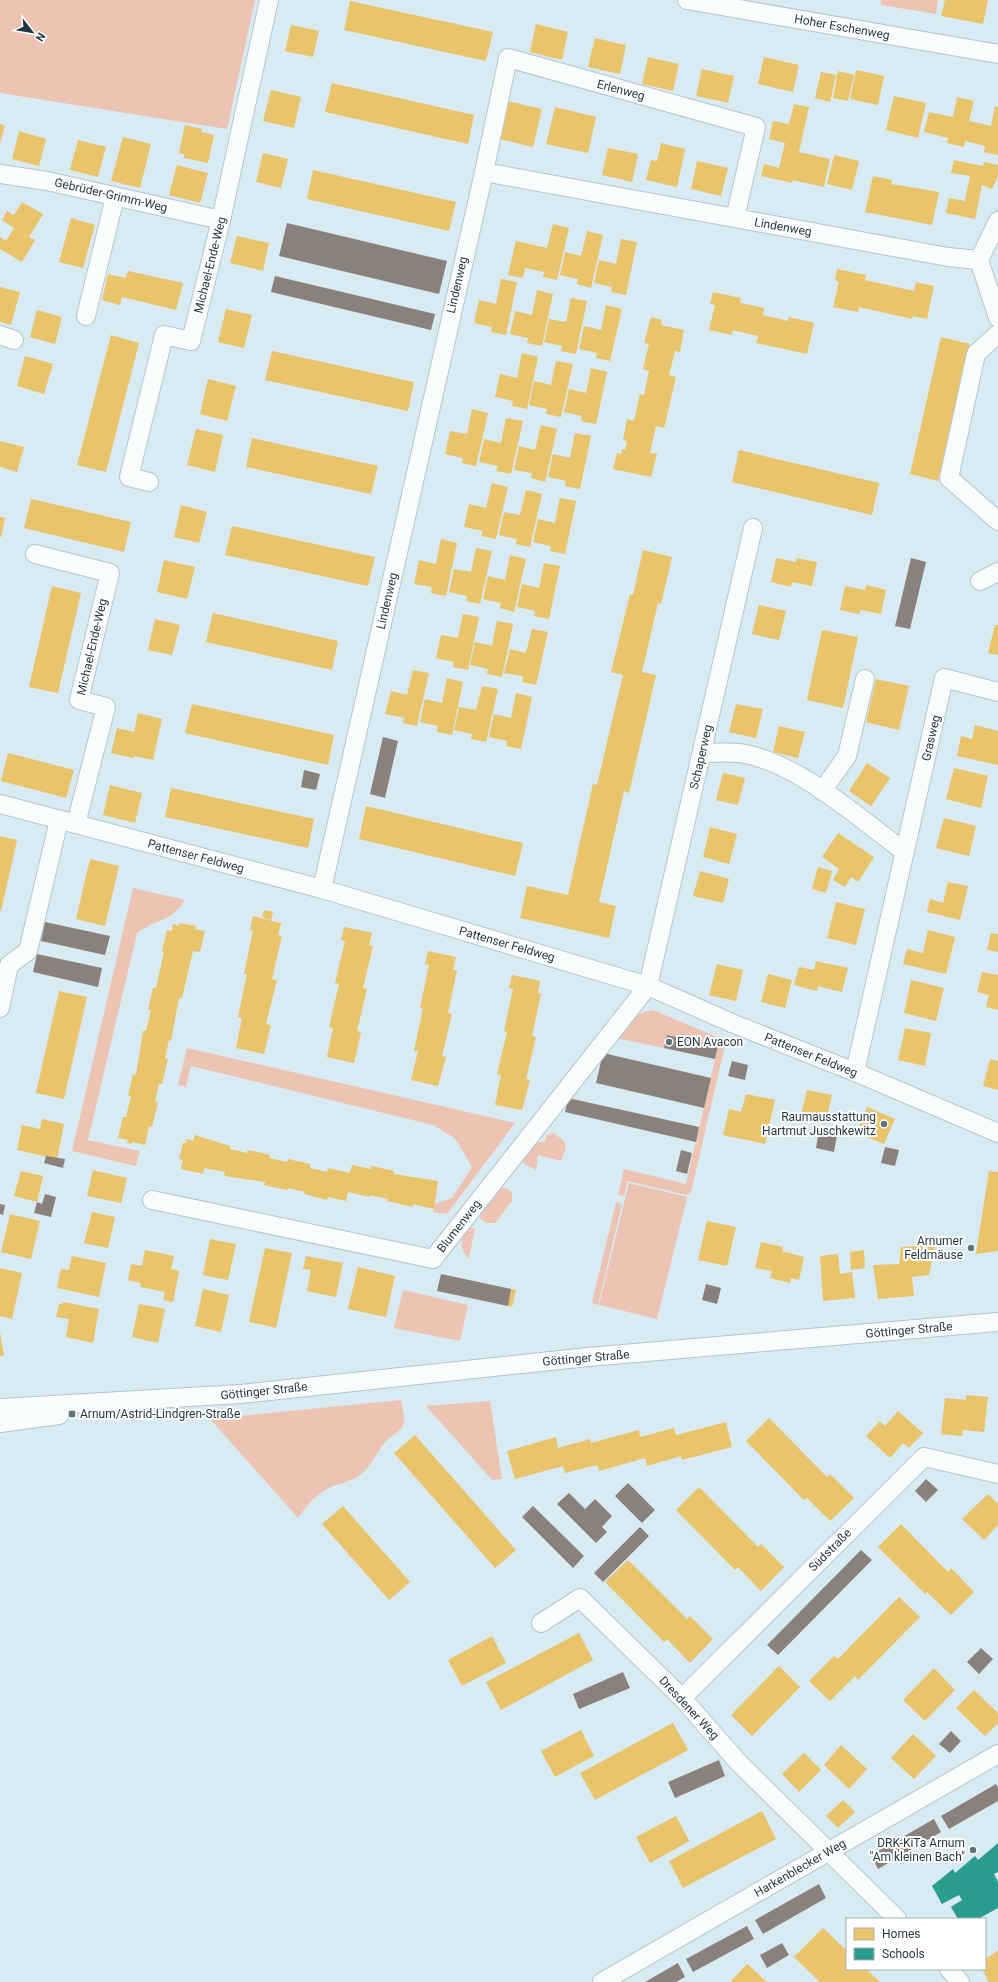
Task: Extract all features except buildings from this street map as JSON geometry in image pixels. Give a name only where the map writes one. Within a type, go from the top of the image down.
[{"type":"street","name":"Michael-Ende-Weg","points":[[149,482],[130,477],[164,335],[190,341],[221,220],[269,0]]},
{"type":"street","name":"Hoher Eschenweg","points":[[687,0],[998,54]]},
{"type":"street","name":"Erlenweg","points":[[484,172],[508,58],[756,127],[735,218]]},
{"type":"street","name":"Lindenweg","points":[[322,889],[484,172],[948,257],[979,260]]},
{"type":"street","name":"Gebrüder-Grimm-Weg","points":[[0,174],[47,181],[221,220]]},
{"type":"street","points":[[86,316],[115,197]]},
{"type":"street","points":[[998,221],[979,260],[998,318]]},
{"type":"street","points":[[998,334],[976,354],[949,478],[998,521]]},
{"type":"street","name":"Schaperweg","points":[[648,986],[753,528]]},
{"type":"street","name":"Michael-Ende-Weg","points":[[35,554],[110,573],[79,700],[106,707],[68,822]]},
{"type":"street","points":[[980,581],[998,572]]},
{"type":"street","name":"Grasweg","points":[[855,1072],[944,678],[998,692]]},
{"type":"street","points":[[822,791],[847,756],[865,679]]},
{"type":"street","points":[[702,753],[739,754],[779,764],[822,791],[905,852]]},
{"type":"street","name":"Pattenser Feldweg","points":[[0,804],[322,889],[648,986],[734,1024],[855,1072],[998,1133]]},
{"type":"street","points":[[0,1008],[9,965],[28,951],[68,822]]},
{"type":"street","name":"Blumenweg","points":[[152,1200],[433,1259],[648,986]]},
{"type":"street","name":"Göttinger Straße","points":[[0,1408],[241,1394],[588,1358],[998,1322]]},
{"type":"street","name":"Göttinger Straße","points":[[0,1423],[175,1399]]},
{"type":"street","name":"Südstraße","points":[[682,1698],[924,1457],[998,1474]]},
{"type":"street","name":"Dresdener Weg","points":[[541,1623],[580,1598],[682,1698],[738,1762],[897,1918]]},
{"type":"street","name":"Harkenblecker Weg","points":[[602,1982],[998,1754]]},
{"type":"street","points":[[950,1970],[960,1982]]},
{"type":"shaded area","points":[[0,0],[255,0],[227,129],[0,93]]},
{"type":"shaded area","points":[[881,0],[938,0],[936,14],[881,5]]},
{"type":"shaded area","points":[[133,888],[185,900],[174,913],[137,933],[88,1140],[140,1151],[136,1166],[72,1151]]},
{"type":"shaded area","points":[[653,1010],[726,1041],[691,1192],[686,1195],[628,1181],[624,1196],[618,1195],[624,1169],[686,1184],[718,1047],[667,1035],[664,1048],[617,1038],[628,1023],[636,1016]]},
{"type":"shaded area","points":[[187,1048],[515,1123],[447,1214],[433,1212],[435,1204],[452,1198],[472,1167],[455,1138],[433,1125],[191,1066],[186,1087],[178,1085]]},
{"type":"shaded area","points":[[553,1133],[562,1139],[566,1147],[561,1161],[538,1155],[536,1170],[518,1160],[533,1141],[537,1143],[545,1141],[547,1135]]},
{"type":"shaded area","points":[[629,1183],[687,1197],[657,1319],[599,1305]]},
{"type":"shaded area","points":[[498,1187],[508,1189],[512,1193],[512,1201],[495,1223],[486,1223],[480,1218],[480,1209]]},
{"type":"shaded area","points":[[616,1202],[622,1204],[598,1305],[592,1303]]},
{"type":"shaded area","points":[[465,1227],[475,1229],[469,1258],[462,1248]]},
{"type":"shaded area","points":[[403,1290],[468,1305],[460,1341],[394,1328]]},
{"type":"shaded area","points":[[401,1400],[404,1417],[403,1425],[400,1430],[388,1439],[370,1465],[362,1474],[354,1479],[331,1487],[316,1496],[298,1518],[210,1419]]},
{"type":"shaded area","points":[[490,1401],[502,1479],[492,1480],[426,1406]]},
{"type":"place","name":"EON Avacon","points":[[669,1042]]},
{"type":"place","name":"Raumausstattung Hartmut Juschkewitz","points":[[884,1124]]},
{"type":"place","name":"Arnumer Feldmäuse","points":[[971,1248]]},
{"type":"place","name":"Arnum/Astrid-Lindgren-Straße","points":[[72,1414]]},
{"type":"place","name":"DRK-KiTa Arnum \"Am kleinen Bach\"","points":[[973,1850]]}]
